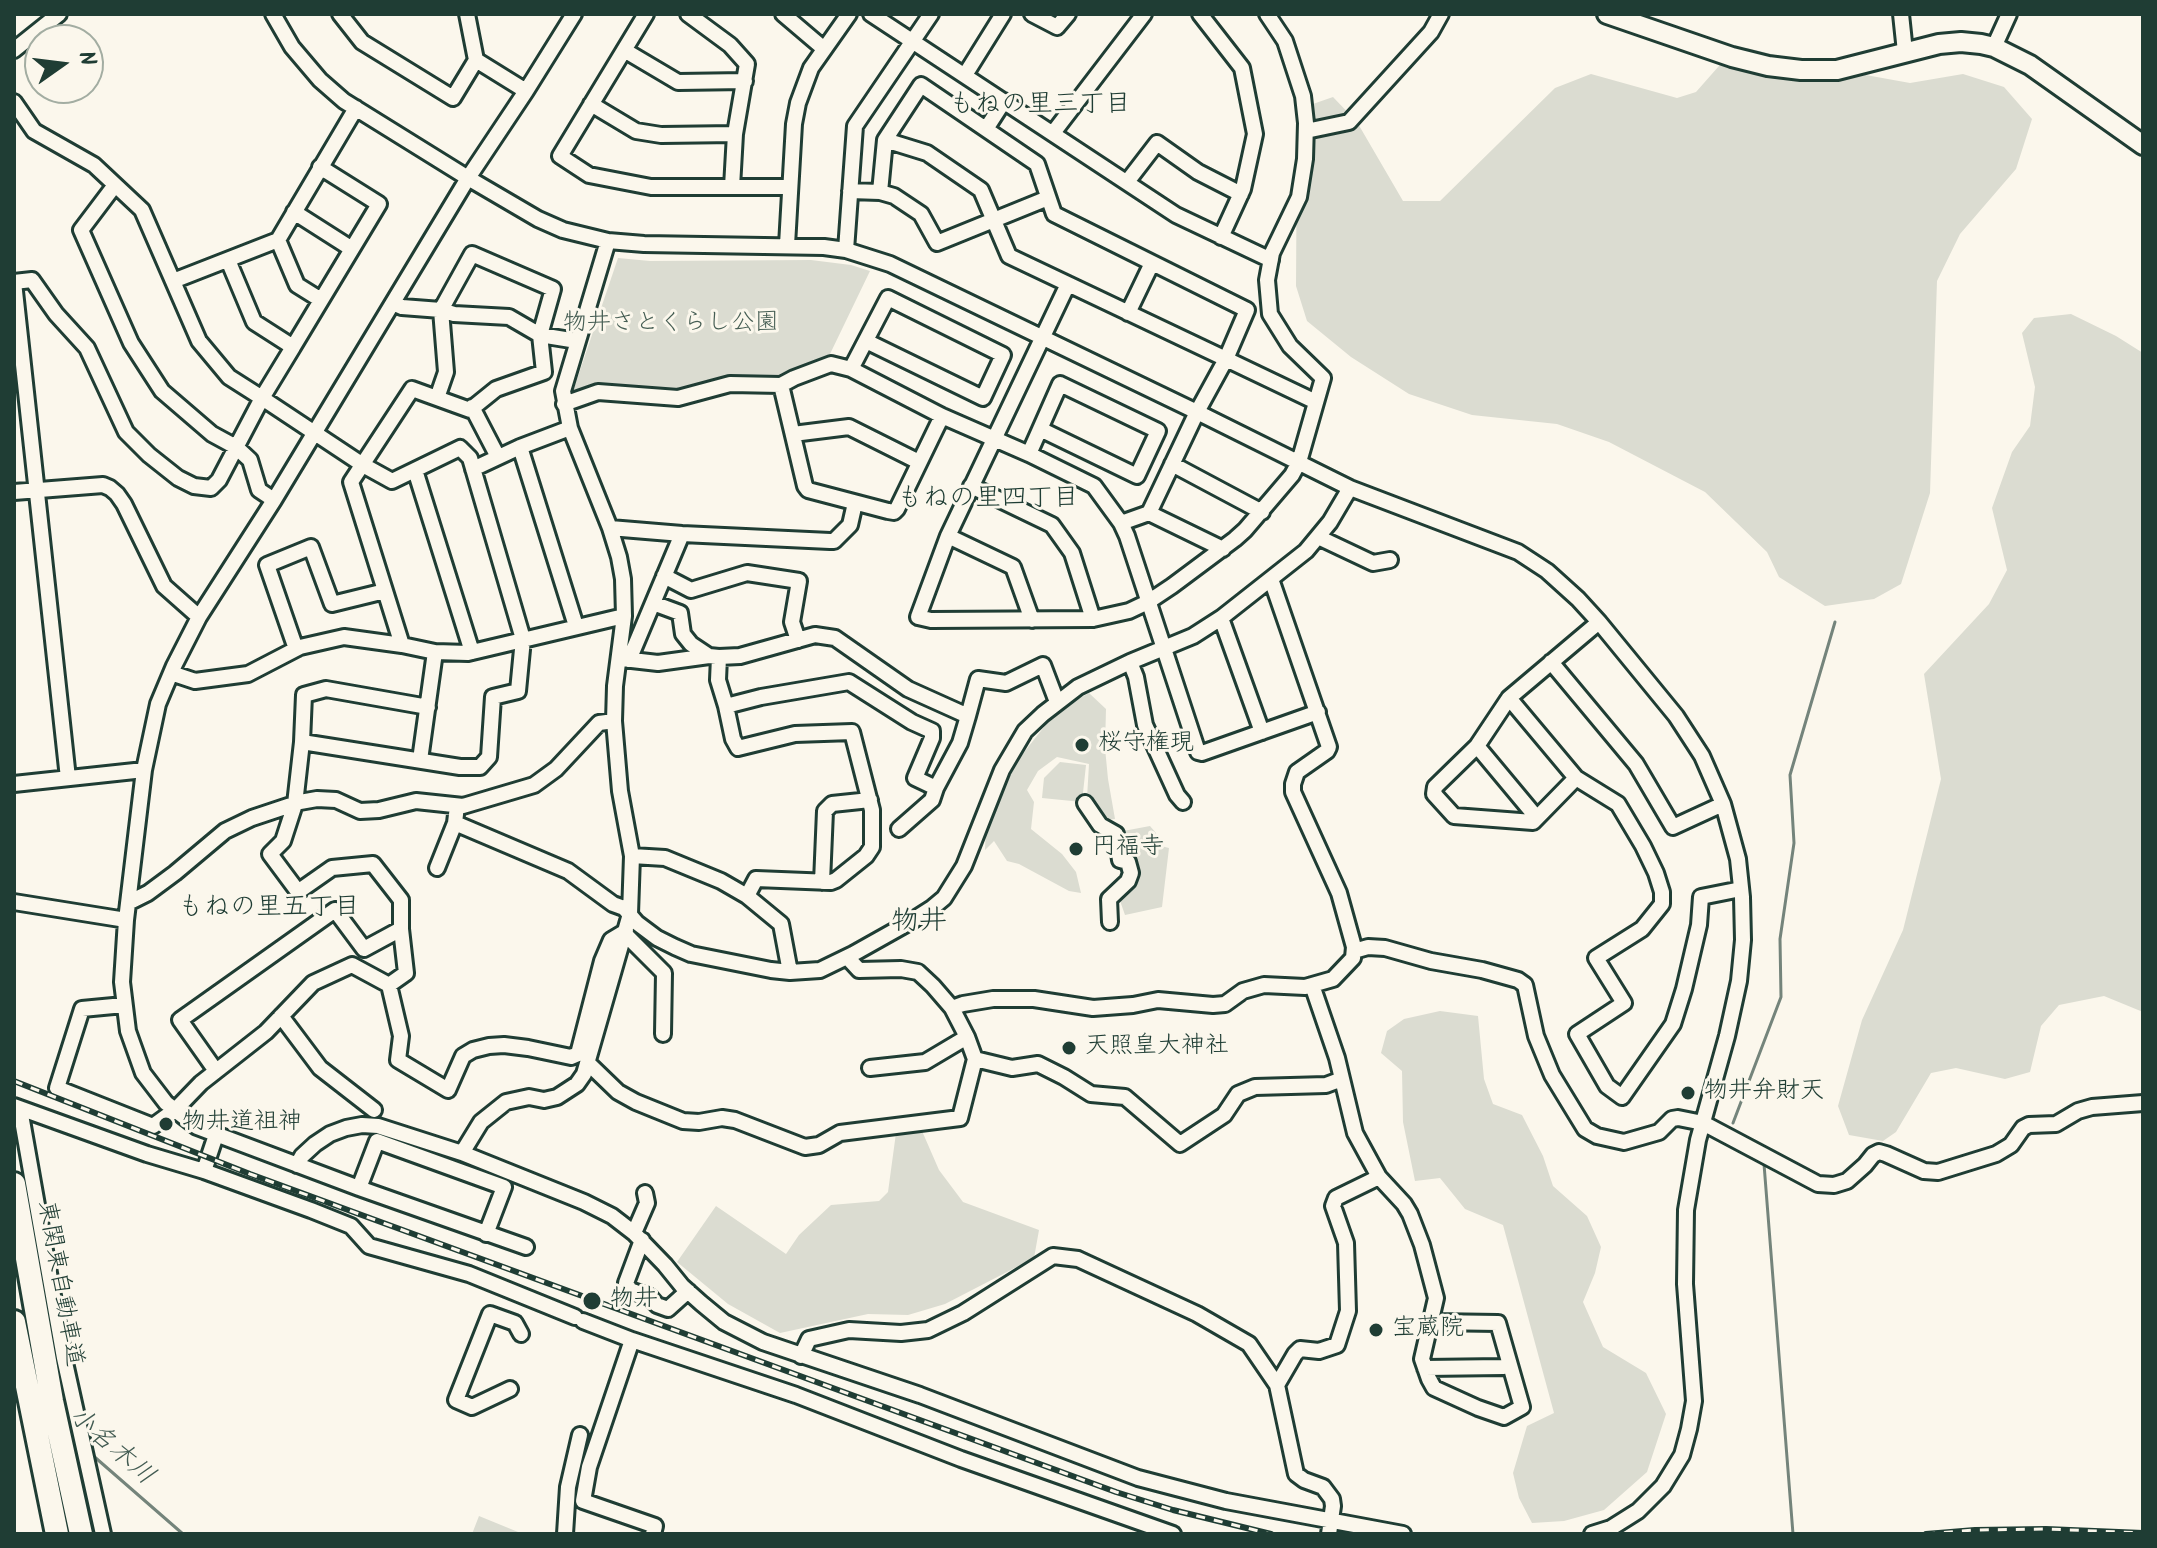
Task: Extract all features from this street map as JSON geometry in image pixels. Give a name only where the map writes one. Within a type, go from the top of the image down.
[{"type":"highway","name":"東関東自動車道","points":[[14,1184],[52,1401],[81,1534]]},
{"type":"highway","name":"東関東自動車道","points":[[14,1322],[57,1534]]},
{"type":"main road","points":[[1607,14],[1732,57],[1801,70],[1837,70],[1939,44],[1961,42],[1994,47],[2030,65],[2143,145]]},
{"type":"street","points":[[14,50],[59,14]]},
{"type":"street","points":[[273,14],[292,47],[320,80],[356,108],[538,219],[563,230],[608,241],[787,245],[846,250],[890,264],[1350,488],[1518,552],[1547,571],[1599,622],[1676,716],[1702,756],[1723,804],[1738,859],[1743,940],[1739,981],[1698,1140],[1686,1210],[1685,1284],[1694,1401],[1689,1429],[1682,1455],[1663,1486],[1638,1511],[1611,1528],[1592,1534]]},
{"type":"street","points":[[340,14],[362,42],[453,98],[476,60],[467,14]]},
{"type":"street","points":[[526,1247],[197,1127],[166,1103],[143,1073],[128,1031],[122,982],[126,920],[144,770],[158,704],[171,673],[199,617],[274,500],[468,178],[574,14]]},
{"type":"street","points":[[646,14],[560,156],[586,173],[651,187],[790,187]]},
{"type":"street","points":[[688,14],[706,25],[747,64],[735,134],[732,187]]},
{"type":"street","points":[[783,14],[823,48]]},
{"type":"street","points":[[787,245],[798,103],[811,68],[849,14]]},
{"type":"street","points":[[871,14],[1176,215],[1271,260]]},
{"type":"street","points":[[846,250],[855,126],[931,14]]},
{"type":"street","points":[[965,75],[1003,14]]},
{"type":"street","points":[[1032,14],[1057,27],[1068,14]]},
{"type":"street","points":[[1053,133],[1144,14]]},
{"type":"street","points":[[1200,14],[1242,68],[1255,134],[1241,194],[1221,237]]},
{"type":"street","points":[[1068,284],[948,536],[918,617],[931,620],[1093,619],[1129,611],[1148,602],[1223,549],[1262,512],[1292,475],[1299,462],[1323,378],[1290,346],[1270,314],[1267,280],[1271,260],[1299,197],[1306,131],[1303,96],[1295,67],[1285,41],[1267,14]]},
{"type":"street","points":[[1306,131],[1349,122],[1431,32],[1441,14]]},
{"type":"street","points":[[1901,14],[1905,52]]},
{"type":"street","points":[[1994,47],[2009,14]]},
{"type":"street","points":[[624,50],[678,82],[745,81]]},
{"type":"street","points":[[476,60],[526,91]]},
{"type":"street","points":[[880,192],[885,140],[921,85],[1037,164],[1054,214],[1247,310],[1149,513],[1121,523]]},
{"type":"street","points":[[986,129],[1004,101]]},
{"type":"street","points":[[14,102],[34,131],[94,165],[142,210],[199,341],[229,377],[392,481],[460,448],[470,458],[523,639],[518,691],[493,697],[489,757],[480,767],[460,767],[302,742]]},
{"type":"street","points":[[591,104],[636,131],[661,135],[735,134]]},
{"type":"street","points":[[173,281],[278,240],[356,108]]},
{"type":"street","points":[[885,140],[927,153],[981,190],[1009,256],[1316,402]]},
{"type":"street","points":[[1127,182],[1157,143],[1198,172],[1241,194]]},
{"type":"street","points":[[68,778],[14,282],[32,280],[56,314],[87,348],[126,432],[178,478],[194,486],[211,488],[219,480],[262,398],[379,204],[320,167]]},
{"type":"street","points":[[115,185],[81,230],[131,343],[162,391],[212,434],[236,447],[250,460],[259,490],[274,500]]},
{"type":"street","points":[[850,191],[894,196],[921,214],[937,243],[1048,198]]},
{"type":"street","points":[[294,212],[352,249]]},
{"type":"street","points":[[278,240],[297,285],[321,300]]},
{"type":"street","points":[[608,241],[563,391],[570,428],[619,557],[623,579],[624,660]]},
{"type":"street","points":[[402,645],[351,482],[412,389],[470,410],[496,389],[544,372],[540,335],[553,289],[472,254],[441,310],[446,372],[437,398]]},
{"type":"street","points":[[228,260],[254,322],[293,347]]},
{"type":"street","points":[[1128,313],[1152,263]]},
{"type":"street","points":[[851,369],[888,298],[1003,355],[983,398],[866,341]]},
{"type":"street","points":[[393,303],[454,314],[509,317],[540,335],[577,341]]},
{"type":"street","points":[[564,404],[598,392],[678,398],[730,384],[781,385],[831,364],[851,369],[942,416],[1094,486],[1121,523],[1198,752],[1318,712]]},
{"type":"street","points":[[1029,454],[1040,429],[1060,384],[1158,431],[1137,476],[1040,429]]},
{"type":"street","points":[[781,385],[808,490],[894,512],[942,416]]},
{"type":"street","points":[[472,407],[498,457]]},
{"type":"street","points":[[793,434],[849,427],[919,462]]},
{"type":"street","points":[[473,469],[570,428]]},
{"type":"street","points":[[520,447],[576,626]]},
{"type":"street","points":[[1172,464],[1262,512]]},
{"type":"street","points":[[415,470],[472,652]]},
{"type":"street","points":[[14,492],[103,485],[110,488],[124,504],[164,586],[199,617]]},
{"type":"street","points":[[971,486],[1052,525],[1072,553],[1093,619]]},
{"type":"street","points":[[455,823],[568,871],[613,904],[624,908],[657,938],[691,954],[790,972],[820,970],[910,922],[944,898],[964,866],[992,792],[1025,731],[1078,687],[1130,662],[1164,650],[1221,618],[1306,551],[1336,513],[1350,488]]},
{"type":"street","points":[[610,528],[834,541],[850,525],[855,503]]},
{"type":"street","points":[[1149,513],[1223,549]]},
{"type":"street","points":[[462,1153],[481,1122],[506,1102],[529,1097],[544,1100],[557,1097],[577,1084],[589,1064],[630,914],[632,856],[620,791],[614,721],[615,686],[682,534]]},
{"type":"street","points":[[948,536],[1013,567],[1032,620]]},
{"type":"street","points":[[1318,537],[1373,563],[1390,560]]},
{"type":"street","points":[[296,649],[267,565],[311,547],[332,604],[385,591]]},
{"type":"street","points":[[664,576],[691,590],[747,573],[799,581],[792,622],[798,640]]},
{"type":"street","points":[[952,1008],[993,999],[1034,999],[1093,1008],[1158,1000],[1225,1004],[1243,991],[1264,985],[1312,985],[1333,979],[1353,958],[1354,951],[1339,893],[1293,792],[1297,772],[1329,747],[1271,579]]},
{"type":"street","points":[[653,603],[680,613],[683,634],[691,644],[714,657]]},
{"type":"street","points":[[171,673],[195,681],[248,674],[296,649],[344,637],[435,652],[472,652],[624,616]]},
{"type":"street","points":[[1221,618],[1262,732]]},
{"type":"street","points":[[1576,778],[1533,822],[1454,816],[1434,794],[1435,787],[1477,746],[1509,698],[1599,622]]},
{"type":"street","points":[[624,660],[658,663],[740,656],[815,635],[835,638],[908,689],[968,716]]},
{"type":"street","points":[[420,760],[435,652]]},
{"type":"street","points":[[714,657],[733,739],[738,748],[795,734],[852,732],[872,810],[872,847],[866,856],[836,880],[756,879],[747,896]]},
{"type":"street","points":[[1130,662],[1145,725],[1183,802]]},
{"type":"street","points":[[1551,662],[1636,764],[1673,827],[1723,804]]},
{"type":"street","points":[[899,829],[932,800],[960,743],[978,679],[1006,683],[1043,665],[1057,702]]},
{"type":"street","points":[[726,706],[849,682],[912,722],[932,731],[915,778],[936,788]]},
{"type":"street","points":[[389,985],[406,973],[401,900],[373,864],[332,868],[302,889],[296,889],[270,854],[283,841],[295,804],[304,695],[326,689],[428,707]]},
{"type":"street","points":[[1509,698],[1576,778],[1618,804],[1643,846],[1662,892],[1662,904],[1642,929],[1596,958],[1624,1003],[1577,1034],[1607,1086],[1622,1097],[1673,1024],[1699,925],[1701,897],[1741,889]]},
{"type":"street","points":[[128,903],[175,873],[225,831],[252,818],[317,799],[336,800],[360,811],[416,801],[463,806],[534,785],[556,769],[599,723],[614,721]]},
{"type":"street","points":[[1477,746],[1537,818]]},
{"type":"street","points":[[14,784],[144,770]]},
{"type":"street","points":[[822,882],[825,811],[832,804],[870,800]]},
{"type":"street","points":[[1085,803],[1100,825],[1116,834],[1120,860],[1128,862],[1131,873],[1128,881],[1109,899],[1110,922]]},
{"type":"street","points":[[437,868],[455,823],[457,806]]},
{"type":"street","points":[[632,856],[665,858],[721,881],[747,896],[781,924],[790,972]]},
{"type":"street","points":[[14,902],[126,920]]},
{"type":"street","points":[[216,1071],[180,1020],[335,910],[364,949],[401,929]]},
{"type":"street","points":[[124,1005],[82,1009],[57,1088],[153,1126],[266,1032],[313,983],[352,965],[389,985],[401,1036],[398,1060],[448,1090],[463,1056],[473,1050],[504,1045],[571,1057],[578,1054],[602,961],[611,940],[625,932]]},
{"type":"street","points":[[625,932],[664,973],[663,1034]]},
{"type":"street","points":[[1354,951],[1368,947],[1385,948],[1431,961],[1482,970],[1518,980],[1525,985],[1536,1036],[1552,1075],[1585,1129],[1597,1136],[1624,1142],[1659,1132],[1672,1119],[1703,1123],[1818,1184],[1834,1185],[1853,1178],[1879,1152],[1924,1171],[1938,1172],[1996,1154],[2011,1145],[2023,1128],[2029,1125],[2056,1124],[2092,1107],[2143,1103]]},
{"type":"street","points":[[589,1064],[618,1092],[661,1117],[699,1122],[722,1118],[735,1120],[805,1147],[819,1145],[840,1133],[960,1118],[975,1059],[952,1008],[918,972],[901,969],[859,970],[847,957]]},
{"type":"street","points":[[1312,985],[1337,1058],[1355,1133],[1379,1177],[1404,1204],[1416,1227],[1436,1298],[1422,1359],[1434,1388],[1504,1417],[1522,1407],[1498,1323],[1431,1322]]},
{"type":"street","points":[[281,1016],[320,1068],[374,1110]]},
{"type":"street","points":[[870,1068],[925,1062],[967,1037]]},
{"type":"street","points":[[975,1059],[1012,1068],[1038,1064],[1091,1094],[1125,1097],[1180,1144],[1224,1115],[1238,1094],[1255,1087],[1326,1085],[1342,1079]]},
{"type":"street","points":[[17,1107],[204,1171],[351,1226],[369,1246],[469,1274],[632,1340],[796,1395],[961,1459],[1173,1534]]},
{"type":"street","points":[[17,1107],[64,1358],[103,1534]]},
{"type":"street","points":[[297,1165],[302,1156],[330,1134],[362,1125],[378,1126],[462,1153],[612,1216],[638,1236],[688,1291],[724,1322],[763,1342],[920,1395],[1138,1478],[1330,1528],[1403,1534]]},
{"type":"street","points":[[204,1171],[216,1135]]},
{"type":"street","points":[[359,1188],[377,1141],[504,1187],[486,1234]]},
{"type":"street","points":[[1277,1385],[1300,1349],[1319,1351],[1337,1345],[1348,1311],[1348,1284],[1346,1243],[1333,1206],[1336,1198],[1379,1177]]},
{"type":"street","points":[[645,1193],[647,1203],[626,1283],[630,1290],[650,1297],[657,1305],[668,1309],[688,1291]]},
{"type":"street","points":[[801,1356],[809,1339],[849,1330],[901,1333],[928,1330],[963,1313],[1053,1256],[1078,1259],[1197,1314],[1249,1344],[1277,1385],[1296,1474],[1329,1492],[1333,1506],[1330,1528]]},
{"type":"street","points":[[510,1389],[472,1407],[456,1400],[490,1314],[515,1323],[521,1334]]},
{"type":"street","points":[[632,1340],[589,1467],[583,1501],[655,1526],[653,1534]]},
{"type":"street","points":[[1425,1368],[1510,1365]]},
{"type":"street","points":[[565,1534],[568,1487],[580,1435]]},
{"type":"green space","points":[[1747,48],[1827,68],[1910,83],[1963,74],[2004,87],[2032,119],[2016,169],[1960,234],[1937,281],[1930,493],[1901,584],[1874,599],[1825,606],[1779,577],[1767,552],[1705,492],[1609,442],[1557,424],[1472,415],[1409,394],[1351,357],[1307,321],[1296,286],[1297,124],[1310,105],[1333,97],[1357,122],[1403,201],[1440,201],[1555,88],[1591,74],[1677,98],[1696,92],[1726,58]]},
{"type":"green space","name":"物井さとくらし公園","points":[[618,258],[650,261],[811,260],[851,265],[870,271],[830,354],[778,376],[735,376],[677,390],[596,387],[572,394]]},
{"type":"green space","points":[[2071,314],[2143,353],[2143,1012],[2104,996],[2059,1005],[2041,1026],[2030,1072],[2005,1079],[1956,1068],[1931,1073],[1896,1132],[1883,1141],[1849,1135],[1838,1106],[1862,1020],[1903,930],[1941,779],[1924,674],[1989,604],[2007,570],[1992,508],[2012,452],[2030,426],[2035,387],[2022,333],[2034,318]]},
{"type":"green space","points":[[1089,693],[1106,709],[1105,748],[1115,819],[1104,820],[1087,798],[1089,764],[1057,757],[1038,771],[1027,790],[1034,802],[1031,829],[1062,854],[1076,872],[1081,893],[1069,891],[1019,864],[1007,861],[994,841],[985,850],[986,826],[1013,766],[1056,712]]},
{"type":"green space","points":[[1060,762],[1086,765],[1082,802],[1042,798],[1044,778]]},
{"type":"green space","points":[[1150,826],[1156,833],[1157,845],[1169,848],[1162,907],[1125,915],[1118,895],[1136,876],[1132,854],[1122,854],[1118,832]]},
{"type":"green space","points":[[1440,1011],[1478,1016],[1484,1079],[1493,1104],[1522,1115],[1543,1156],[1553,1186],[1587,1216],[1601,1247],[1583,1302],[1603,1347],[1646,1373],[1666,1414],[1647,1472],[1604,1510],[1564,1521],[1532,1523],[1519,1498],[1513,1473],[1527,1426],[1554,1413],[1503,1225],[1465,1209],[1440,1178],[1415,1181],[1403,1122],[1402,1071],[1381,1053],[1387,1031],[1404,1019]]},
{"type":"green space","points":[[922,1131],[939,1170],[963,1202],[1039,1230],[1034,1258],[945,1304],[908,1315],[868,1314],[780,1333],[728,1304],[677,1262],[716,1206],[786,1254],[799,1235],[831,1205],[879,1201],[888,1192],[896,1133]]},
{"type":"green space","points":[[479,1516],[523,1534],[472,1534]]},
{"type":"waterway","points":[[1733,1123],[1781,997],[1780,939],[1794,843],[1790,775],[1835,622]]},
{"type":"waterway","points":[[1764,1164],[1793,1534]]},
{"type":"waterway","name":"小名木川","points":[[90,1453],[183,1534]]},
{"type":"railway","points":[[14,1081],[250,1174],[1116,1492],[1173,1510],[1271,1534]]},
{"type":"railway","points":[[1926,1534],[2046,1529],[2143,1533]]},
{"type":"place","name":"桜守権現","points":[[1082,745]]},
{"type":"place","name":"円福寺","points":[[1076,849]]},
{"type":"place","name":"天照皇大神社","points":[[1069,1048]]},
{"type":"place","name":"物井弁財天","points":[[1688,1093]]},
{"type":"place","name":"物井道祖神","points":[[166,1124]]},
{"type":"place","name":"物井","points":[[592,1301]]},
{"type":"place","name":"宝蔵院","points":[[1376,1330]]},
{"type":"district","name":"もねの里三丁目","points":[[1040,107]]},
{"type":"district","name":"もねの里四丁目","points":[[988,501]]},
{"type":"district","name":"もねの里五丁目","points":[[269,910]]},
{"type":"district","name":"物井","points":[[919,924]]}]
